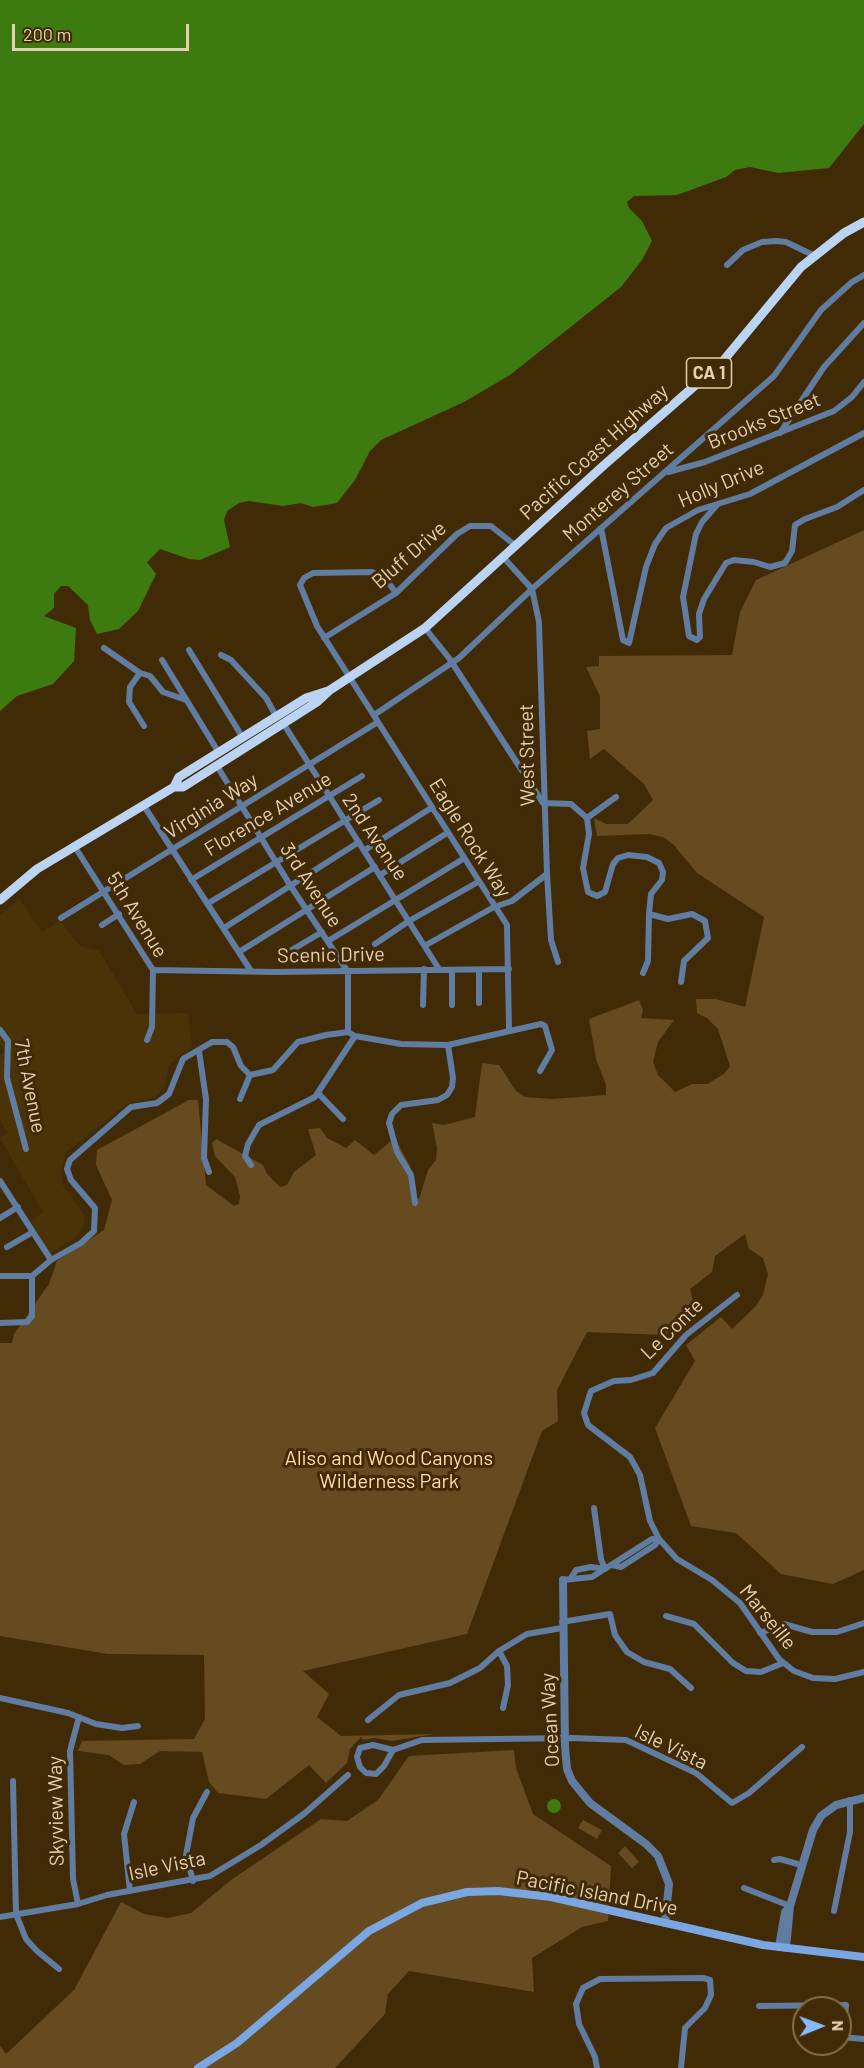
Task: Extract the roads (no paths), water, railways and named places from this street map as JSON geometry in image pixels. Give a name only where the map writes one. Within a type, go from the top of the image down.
[{"type":"highway","name":"Pacific Coast Highway","points":[[212,765],[219,753],[245,736],[317,702],[330,690],[425,628],[723,361],[744,340],[777,295],[815,256],[844,233],[864,222]]},
{"type":"highway","name":"Pacific Coast Highway","points":[[0,900],[37,869],[174,787],[183,787],[312,696],[330,690]]},
{"type":"highway","points":[[212,765],[246,740],[245,736]]},
{"type":"main road","name":"Pacific Island Drive","points":[[198,2068],[237,2043],[369,1931],[394,1915],[434,1899],[481,1891],[517,1892],[627,1912],[665,1923],[782,1948],[864,1957]]},
{"type":"street","points":[[727,265],[743,250],[776,241],[786,242],[815,256]]},
{"type":"street","name":"Monterey Street","points":[[374,715],[452,663],[532,589],[774,376],[821,310],[852,282],[864,275]]},
{"type":"street","points":[[780,433],[824,367],[864,324]]},
{"type":"street","name":"Brooks Street","points":[[666,472],[705,462],[834,411],[864,382]]},
{"type":"street","name":"Holly Drive","points":[[601,528],[623,640],[627,643],[631,640],[637,600],[655,544],[666,528],[685,516],[750,494],[864,434]]},
{"type":"street","points":[[717,505],[702,522],[690,552],[683,597],[689,636],[697,640],[700,637],[699,614],[704,599],[726,563],[734,560],[754,562],[770,567],[780,566],[789,558],[795,525],[837,507],[864,490]]},
{"type":"street","name":"Bluff Drive","points":[[324,638],[396,593],[457,534],[470,526],[491,526],[516,546]]},
{"type":"street","points":[[503,557],[532,589]]},
{"type":"street","name":"Eagle Rock Way","points":[[396,593],[386,578],[372,572],[321,572],[305,576],[302,580],[301,592],[324,638],[430,808],[507,925],[509,1030]]},
{"type":"street","name":"West Street","points":[[532,589],[539,622],[543,803],[551,940],[558,962]]},
{"type":"street","points":[[425,628],[452,663],[543,803],[571,804],[587,818],[589,834],[583,862],[586,891],[595,895],[605,892],[613,864],[618,858],[631,855],[650,858],[659,863],[663,875],[651,894],[648,961],[643,973]]},
{"type":"street","points":[[104,648],[140,673],[150,676],[163,692],[187,700]]},
{"type":"street","points":[[189,650],[245,736]]},
{"type":"street","name":"2nd Avenue","points":[[221,655],[231,660],[266,698],[328,798],[396,898],[439,969]]},
{"type":"street","points":[[162,660],[219,753]]},
{"type":"street","points":[[140,673],[130,687],[129,702],[144,726]]},
{"type":"street","name":"Virginia Way","points":[[61,918],[378,722]]},
{"type":"street","name":"3rd Avenue","points":[[212,765],[242,807],[348,972]]},
{"type":"street","name":"Florence Avenue","points":[[191,880],[362,776]]},
{"type":"street","points":[[587,818],[616,797]]},
{"type":"street","points":[[207,904],[379,800]]},
{"type":"street","points":[[144,806],[251,971]]},
{"type":"street","points":[[365,850],[430,808]]},
{"type":"street","points":[[380,874],[447,833]]},
{"type":"street","points":[[224,928],[359,842]]},
{"type":"street","name":"5th Avenue","points":[[75,847],[153,970],[152,1027],[147,1040]]},
{"type":"street","points":[[328,941],[463,859]]},
{"type":"street","points":[[239,952],[375,867]]},
{"type":"street","points":[[426,945],[494,907],[512,901],[547,874]]},
{"type":"street","points":[[375,944],[409,921],[478,882]]},
{"type":"street","points":[[102,925],[119,914]]},
{"type":"street","points":[[649,914],[668,919],[692,914],[701,917],[707,925],[706,941],[683,963],[681,982]]},
{"type":"street","points":[[290,951],[322,932]]},
{"type":"street","points":[[423,1005],[424,969]]},
{"type":"street","name":"Scenic Drive","points":[[153,970],[348,972],[509,969]]},
{"type":"street","points":[[452,970],[452,1005]]},
{"type":"street","points":[[479,970],[479,1003]]},
{"type":"street","points":[[348,972],[348,1032]]},
{"type":"street","points":[[250,1075],[273,1070],[298,1042],[348,1032],[356,1036],[401,1044],[448,1045],[509,1030],[545,1026],[552,1050],[540,1071]]},
{"type":"street","name":"7th Avenue","points":[[0,1030],[8,1041],[7,1078],[26,1149]]},
{"type":"street","points":[[251,1165],[245,1155],[248,1144],[259,1125],[305,1104],[318,1094],[356,1036]]},
{"type":"street","points":[[0,1276],[32,1276],[51,1260],[81,1243],[94,1231],[95,1208],[71,1180],[67,1169],[70,1160],[131,1107],[157,1103],[169,1094],[183,1059],[212,1042],[227,1042],[233,1047],[241,1066],[250,1075]]},
{"type":"street","points":[[416,1203],[411,1175],[397,1152],[389,1123],[392,1114],[401,1105],[438,1100],[447,1095],[452,1087],[453,1078],[448,1045]]},
{"type":"street","points":[[199,1051],[206,1100],[204,1158],[209,1173]]},
{"type":"street","points":[[240,1099],[250,1075]]},
{"type":"street","points":[[318,1094],[343,1119]]},
{"type":"street","points":[[1,1184],[51,1260]]},
{"type":"street","points":[[0,1218],[18,1207]]},
{"type":"street","points":[[7,1246],[33,1232]]},
{"type":"street","points":[[0,1323],[27,1322],[32,1316],[32,1276]]},
{"type":"street","name":"Le Conte","points":[[659,1539],[650,1521],[640,1475],[630,1457],[588,1425],[584,1413],[585,1403],[591,1391],[601,1385],[653,1373],[686,1335],[737,1295]]},
{"type":"street","points":[[594,1508],[601,1559],[606,1569]]},
{"type":"street","points":[[567,1579],[578,1580],[592,1577],[612,1565],[618,1558],[652,1539],[659,1539]]},
{"type":"street","name":"Marseille","points":[[659,1539],[677,1559],[712,1580],[741,1603],[760,1633],[783,1662],[813,1678],[835,1679],[864,1672]]},
{"type":"street","points":[[567,1579],[576,1570],[591,1567],[606,1569]]},
{"type":"street","name":"Ocean Way","points":[[567,1579],[562,1625],[567,1769],[579,1792],[590,1803],[646,1844],[658,1856],[669,1884],[665,1923]]},
{"type":"street","points":[[368,1719],[399,1695],[450,1683],[480,1668],[499,1651],[527,1634],[610,1614],[615,1635],[627,1652],[644,1662],[670,1668],[691,1688]]},
{"type":"street","points":[[666,1616],[694,1624],[734,1663],[746,1671],[761,1672],[783,1662]]},
{"type":"street","points":[[760,1633],[784,1624],[812,1632],[837,1632],[864,1623]]},
{"type":"street","points":[[499,1651],[507,1666],[508,1685],[503,1708]]},
{"type":"street","points":[[0,1698],[122,1728],[138,1726]]},
{"type":"street","name":"Skyview Way","points":[[78,1904],[73,1879],[70,1751],[79,1717]]},
{"type":"street","name":"Isle Vista","points":[[0,1917],[78,1904],[130,1891],[210,1876],[261,1845],[305,1813],[360,1767],[357,1757],[360,1749],[373,1745],[393,1750],[422,1740],[565,1738],[626,1740],[696,1773],[732,1803],[749,1793],[802,1747]]},
{"type":"street","points":[[360,1767],[366,1773],[376,1774],[384,1766],[393,1750]]},
{"type":"street","points":[[13,1781],[16,1914],[26,1939],[37,1952],[59,1969]]},
{"type":"street","points":[[193,1881],[186,1855],[193,1818],[207,1792]]},
{"type":"street","points":[[782,1948],[785,1912],[790,1906],[813,1830],[821,1816],[836,1805],[864,1798]]},
{"type":"street","points":[[834,1911],[850,1832],[849,1800]]},
{"type":"street","points":[[130,1891],[124,1834],[134,1802]]},
{"type":"street","points":[[774,1860],[780,1859],[801,1865]]},
{"type":"street","points":[[744,1888],[790,1906]]},
{"type":"street","points":[[597,2068],[595,2057],[579,2024],[576,2004],[583,1988],[600,1979],[703,1978],[710,1980],[712,1987],[708,2003],[685,2028],[681,2068]]},
{"type":"street","points":[[759,2006],[792,2006]]},
{"type":"park label","name":"Aliso and Wood Canyons Wilderness Park","points":[[389,1470]]}]
